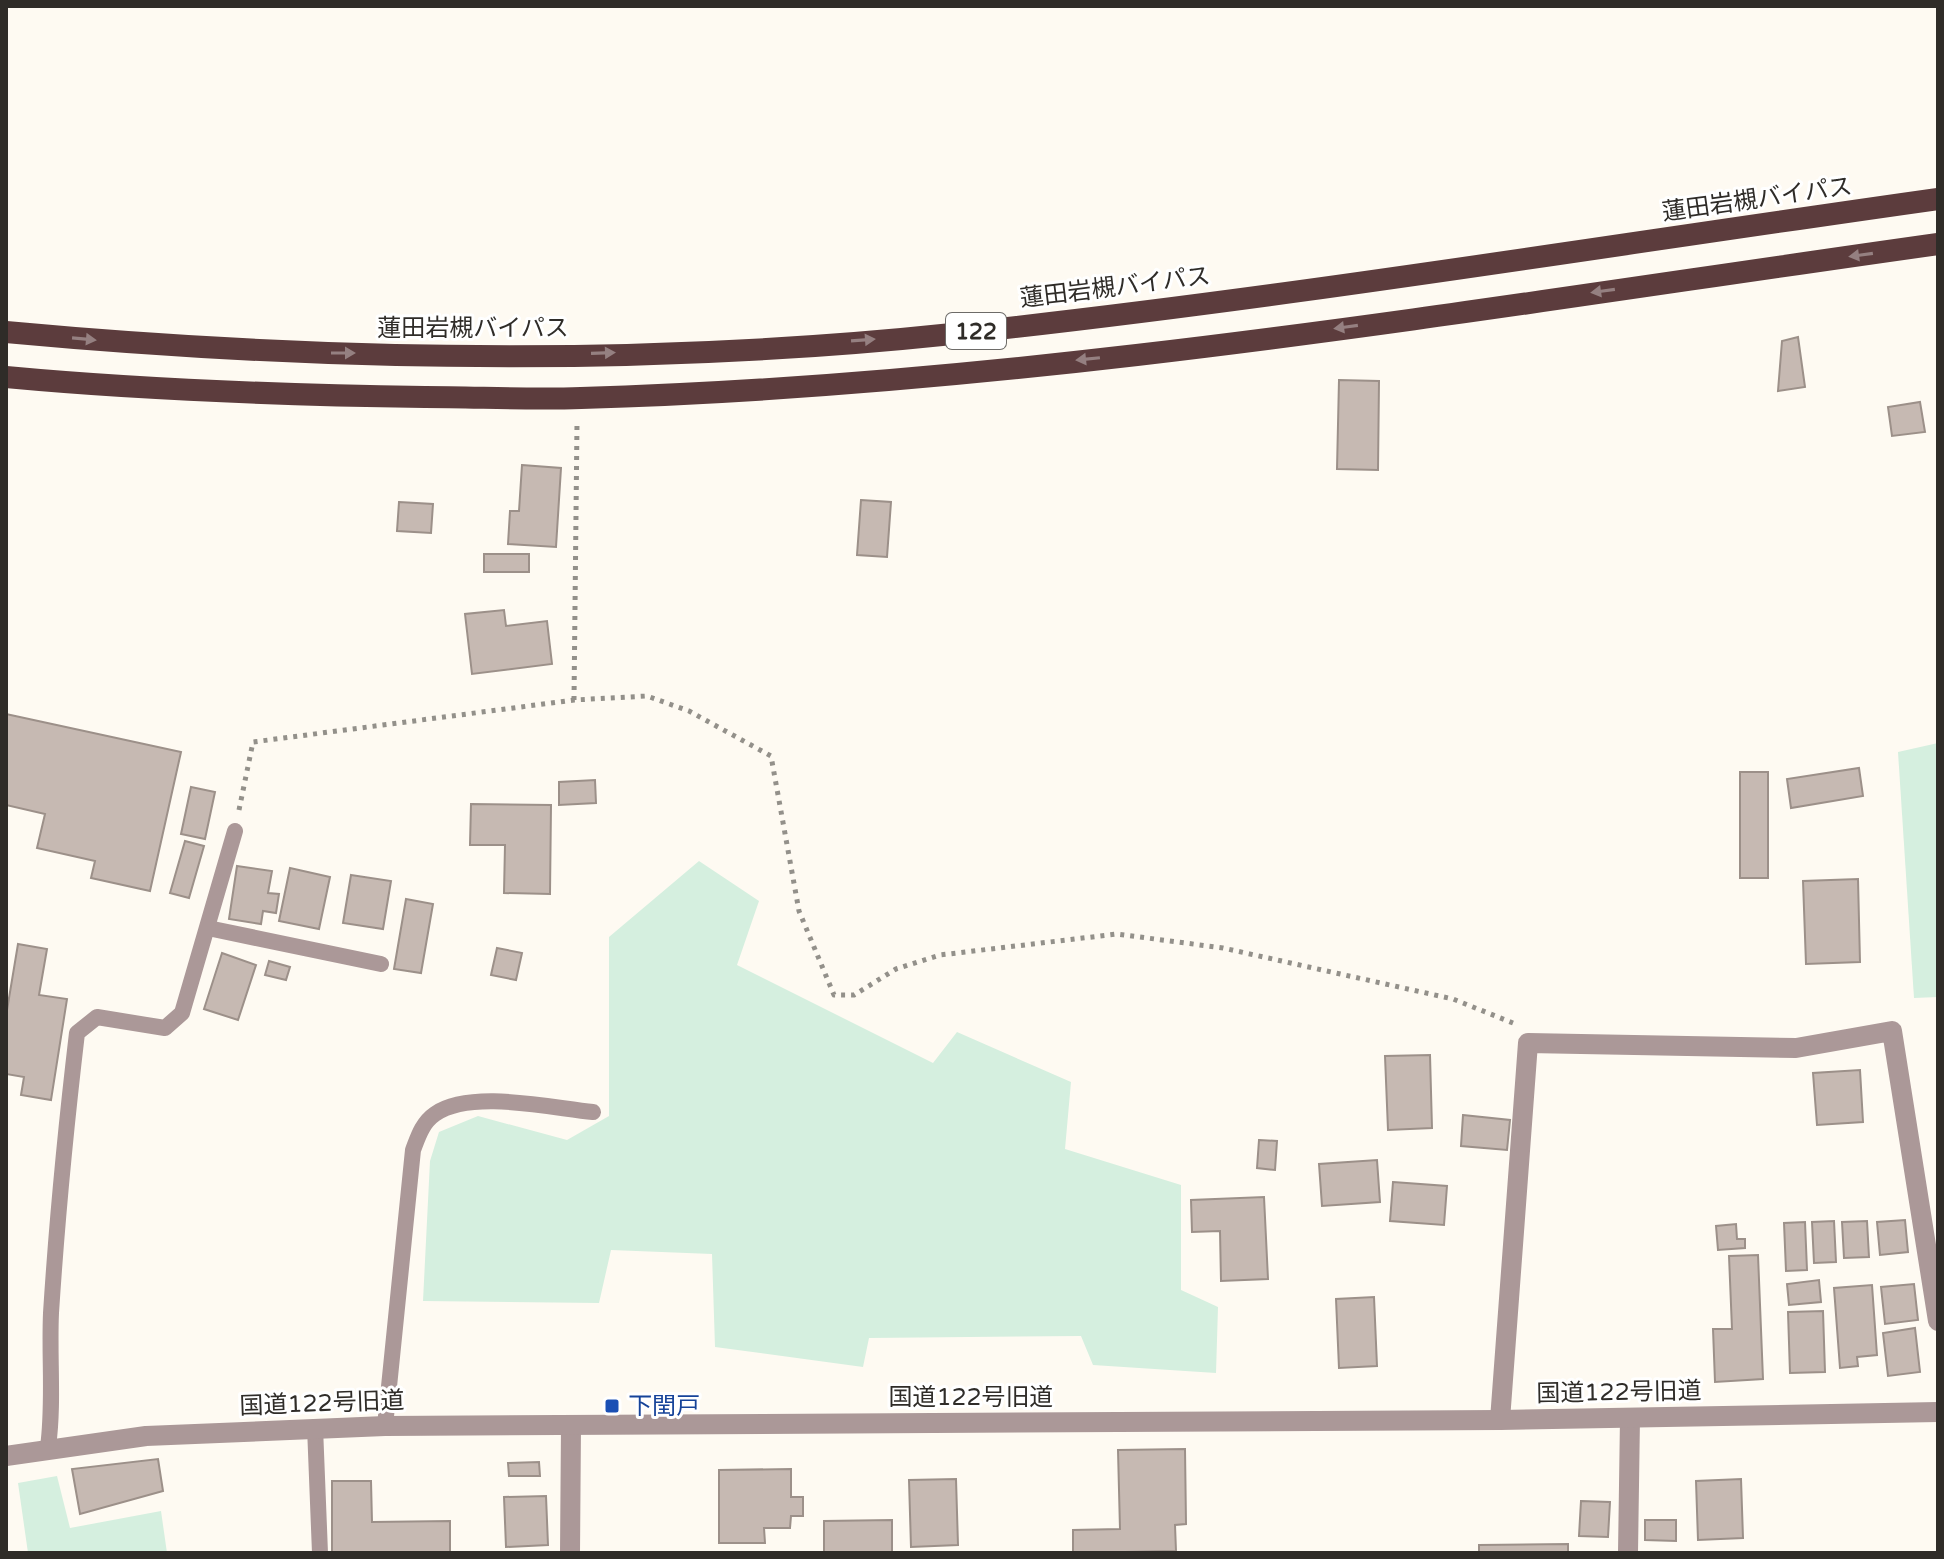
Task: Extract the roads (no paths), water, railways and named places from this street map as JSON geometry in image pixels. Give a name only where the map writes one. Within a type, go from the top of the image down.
[{"type":"highway","name":"蓮田岩槻バイパス","points":[[6,332],[316,353],[576,354],[821,343],[949,334],[1198,303],[1938,199]]},
{"type":"highway","name":"122","points":[[6,377],[88,385],[322,396],[577,399],[961,374],[1204,346],[1938,244]]},
{"type":"street","points":[[1500,1420],[1528,1043],[1796,1048],[1892,1031],[1938,1321]]},
{"type":"street","name":"国道122号旧道","points":[[6,1456],[48,1447],[146,1436],[315,1427],[1500,1420],[1938,1412]]},
{"type":"street","points":[[1628,1553],[1630,1418]]},
{"type":"street","points":[[570,1553],[571,1426]]},
{"type":"lane","points":[[48,1447],[52,1419],[50,1338],[59,1178],[77,1033],[97,1017],[165,1028],[182,1013],[235,831]]},
{"type":"lane","points":[[208,928],[381,964]]},
{"type":"lane","points":[[385,1426],[413,1150],[420,1130],[434,1115],[473,1101],[593,1112]]},
{"type":"lane","points":[[315,1427],[320,1553]]},
{"type":"place","name":"下閏戸","points":[[612,1406]]}]
